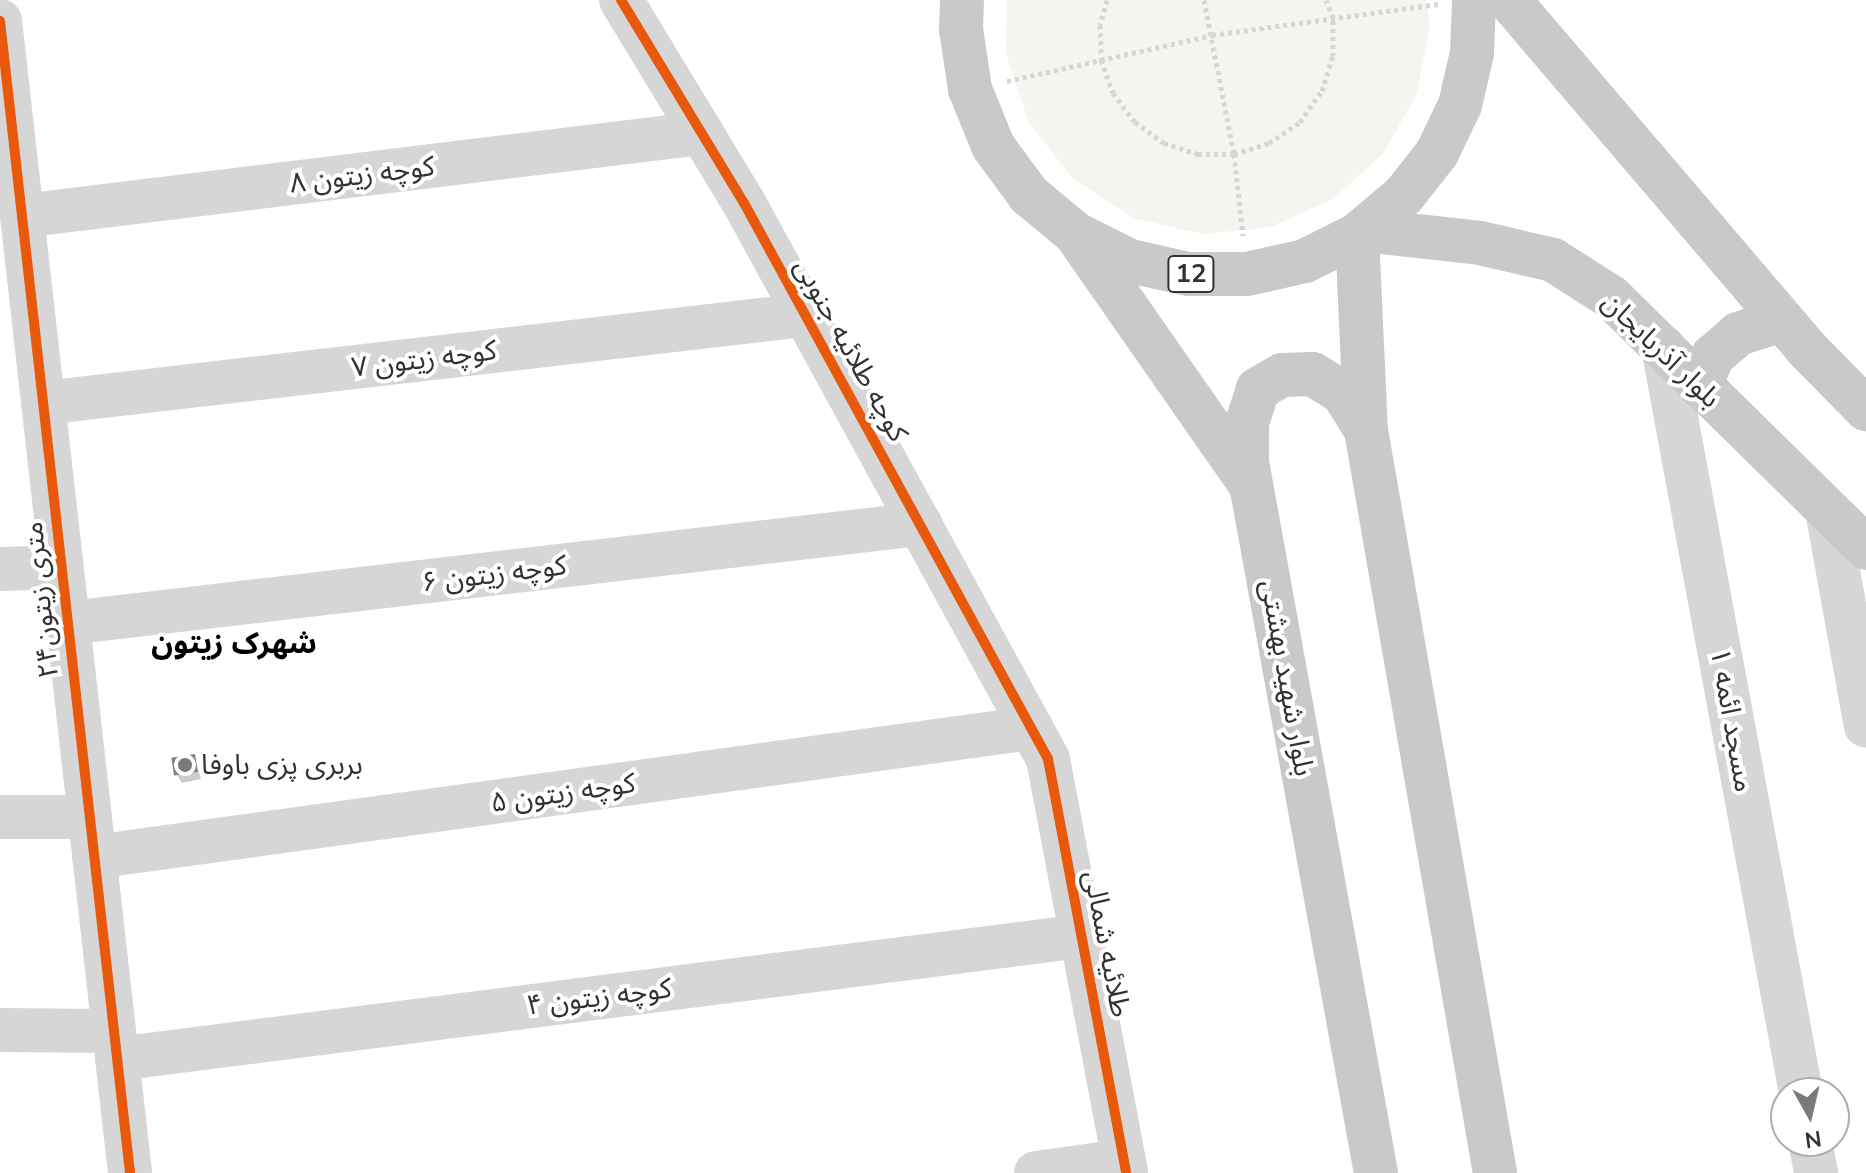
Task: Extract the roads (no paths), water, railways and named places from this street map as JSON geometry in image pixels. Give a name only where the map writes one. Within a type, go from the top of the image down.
[{"type":"main road","points":[[1509,0],[1782,320],[1866,409]]},
{"type":"main road","name":"12","points":[[954,10],[970,89],[993,146],[1029,195],[1076,234],[1144,264],[1188,274],[1247,274],[1305,261],[1360,233],[1404,195],[1443,141],[1460,105],[1472,53],[1457,2]]},
{"type":"main road","points":[[1360,233],[1366,430],[1495,1173]]},
{"type":"main road","name":"بلوار آذربایجان","points":[[1360,233],[1480,243],[1553,260],[1611,297],[1866,548]]},
{"type":"main road","name":"بلوار شهید بهشتی","points":[[1076,234],[1253,490],[1376,1173]]},
{"type":"main road","points":[[1700,386],[1713,356],[1738,334],[1782,320]]},
{"type":"main road","points":[[1253,490],[1247,462],[1247,423],[1258,389],[1282,375],[1312,374],[1343,393],[1366,430]]},
{"type":"street","points":[[0,1],[11,0]]},
{"type":"street","name":"کوچه طلائیه جنوبی","points":[[621,0],[702,133],[805,315],[1031,728]]},
{"type":"street","name":"۲۴متری زیتون","points":[[0,21],[6,124],[22,216],[18,349],[43,403],[130,1173]]},
{"type":"street","name":"کوچه زیتون ۸","points":[[22,216],[702,133]]},
{"type":"street","name":"کوچه زیتون ۷","points":[[43,403],[805,315]]},
{"type":"street","name":"مسجد ائمه ۱","points":[[1663,347],[1798,1077]]},
{"type":"street","points":[[1827,510],[1866,726]]},
{"type":"street","name":"کوچه زیتون ۶","points":[[68,623],[920,524]]},
{"type":"street","points":[[0,569],[61,567]]},
{"type":"street","name":"کوچه زیتون ۵","points":[[0,817],[92,837],[1031,728]]},
{"type":"street","name":"طلائیه شمالی","points":[[1031,728],[1048,759],[1125,1167]]},
{"type":"street","name":"کوچه زیتون ۴","points":[[0,1030],[116,1045],[1081,936]]},
{"type":"street","points":[[1036,1173],[1125,1167]]},
{"type":"place","name":"بربری پزی باوفا","points":[[185,765]]},
{"type":"district","name":"شهرک زیتون","points":[[234,644]]}]
